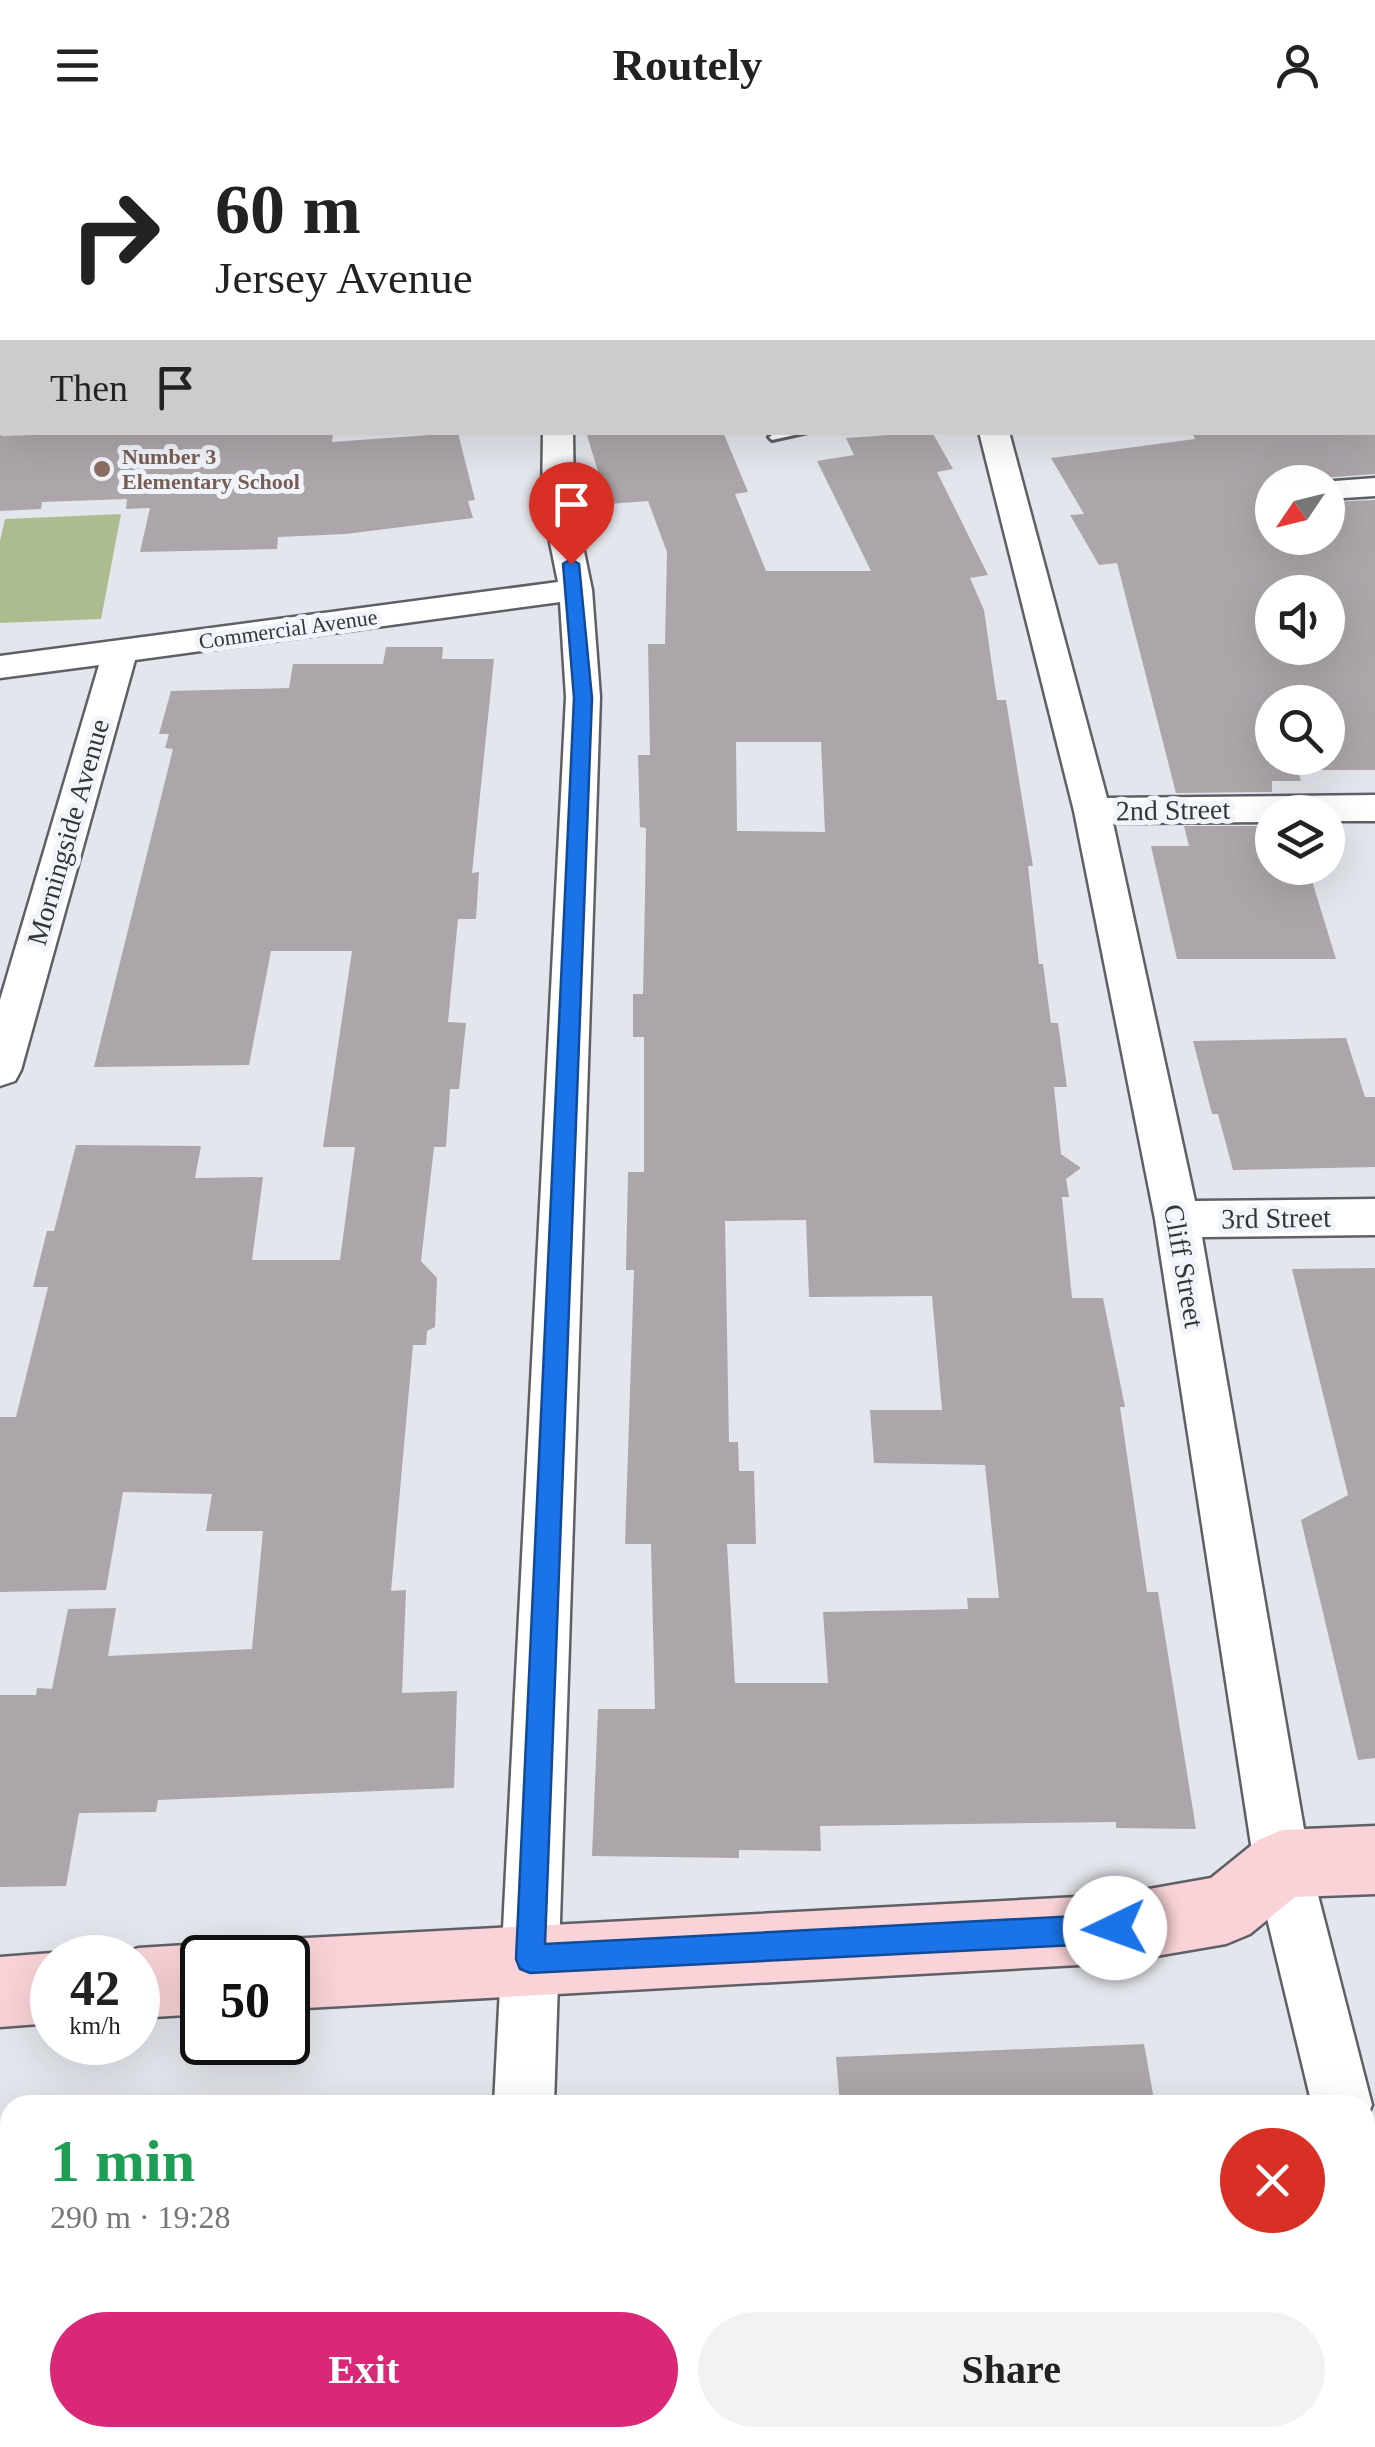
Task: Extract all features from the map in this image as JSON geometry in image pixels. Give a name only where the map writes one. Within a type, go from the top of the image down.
[{"type":"main road","points":[[310,1973],[1115,1928],[1226,1910],[1282,1864],[1375,1860]]},
{"type":"main road","points":[[0,1992],[30,1990]]},
{"type":"street","points":[[524,2095],[583,698],[576,590],[558,504],[558,435]]},
{"type":"street","name":"Cliff Street","points":[[995,435],[1092,811],[1178,1219],[1282,1864],[1340,2095]]},
{"type":"street","points":[[1345,489],[1375,487]]},
{"type":"street","name":"Commercial Avenue","points":[[0,666],[576,590]]},
{"type":"street","name":"Morningside Avenue","points":[[0,1070],[120,651]]},
{"type":"street","name":"2nd Street","points":[[1092,811],[1375,808]]},
{"type":"street","name":"3rd Street","points":[[1178,1219],[1375,1217]]},
{"type":"lane","points":[[777,438],[789,435]]},
{"type":"path","points":[[207,462],[252,456],[258,435]]},
{"type":"green space","points":[[121,514],[101,619],[0,623],[0,541],[5,519]]},
{"type":"building","points":[[333,435],[332,442],[459,435],[475,500],[468,501],[473,518],[346,534],[278,537],[277,549],[140,552],[150,508],[126,509],[127,499],[42,502],[41,509],[0,511],[0,436]]},
{"type":"building","points":[[587,435],[724,435],[748,492],[735,494],[766,571],[871,571],[817,461],[854,455],[846,438],[934,435],[953,469],[937,472],[988,575],[970,578],[984,610],[997,700],[1006,700],[1033,866],[1028,866],[1039,964],[1043,964],[1051,1023],[1058,1023],[1067,1087],[1054,1087],[1061,1154],[1081,1168],[1066,1179],[1069,1197],[1062,1197],[1072,1298],[1103,1298],[1125,1407],[1120,1407],[1147,1592],[1158,1592],[1196,1829],[1116,1828],[1116,1822],[820,1826],[821,1851],[739,1850],[739,1858],[592,1856],[598,1709],[655,1709],[651,1544],[625,1544],[634,1270],[626,1270],[628,1172],[644,1172],[644,1037],[633,1037],[633,994],[643,994],[645,896],[646,828],[640,827],[638,755],[650,755],[648,644],[665,644],[667,552],[648,501],[608,504]],"holes":[[[736,742],[821,742],[825,832],[737,831]],[[806,1220],[809,1297],[932,1296],[942,1410],[870,1410],[874,1463],[985,1465],[999,1598],[967,1598],[968,1609],[823,1612],[828,1683],[735,1683],[727,1544],[756,1544],[754,1471],[739,1471],[738,1442],[729,1442],[725,1221]]]},
{"type":"building","points":[[1193,435],[1375,435],[1375,474],[1345,476],[1345,465],[1255,465],[1255,555],[1345,555],[1345,501],[1375,500],[1375,770],[1345,770],[1345,685],[1255,685],[1255,775],[1299,775],[1301,781],[1272,781],[1272,792],[1176,793],[1117,563],[1099,565],[1070,515],[1084,514],[1051,458],[1195,439]]},
{"type":"building","points":[[386,647],[443,647],[442,659],[494,659],[472,873],[479,872],[476,919],[458,919],[448,1022],[466,1023],[459,1089],[450,1089],[446,1147],[434,1147],[421,1261],[437,1278],[435,1327],[427,1331],[426,1345],[413,1345],[391,1591],[406,1590],[402,1693],[457,1691],[454,1788],[158,1800],[156,1812],[79,1813],[66,1886],[0,1887],[0,1695],[36,1695],[37,1688],[52,1689],[68,1609],[116,1608],[108,1656],[252,1649],[263,1531],[206,1531],[212,1494],[123,1492],[106,1590],[0,1592],[0,1417],[16,1417],[48,1287],[33,1287],[47,1231],[54,1231],[76,1145],[201,1146],[195,1178],[263,1177],[252,1260],[340,1260],[355,1147],[323,1147],[352,951],[271,951],[249,1065],[94,1067],[173,749],[165,748],[169,734],[159,734],[171,691],[289,688],[293,664],[383,664]]},
{"type":"building","points":[[1184,826],[1255,826],[1255,885],[1313,885],[1336,959],[1177,959],[1151,846],[1189,846]]},
{"type":"building","points":[[1346,1038],[1365,1097],[1375,1097],[1375,1167],[1233,1170],[1218,1114],[1212,1114],[1193,1041]]},
{"type":"building","points":[[1375,1268],[1375,1758],[1358,1760],[1301,1520],[1348,1495],[1292,1269]]},
{"type":"building","points":[[1144,2044],[1153,2095],[839,2095],[836,2057]]},
{"type":"place","name":"Number 3 Elementary School","points":[[102,469]]},
{"type":"route","points":[[571,564],[583,698],[530,1959],[1115,1928]]}]
